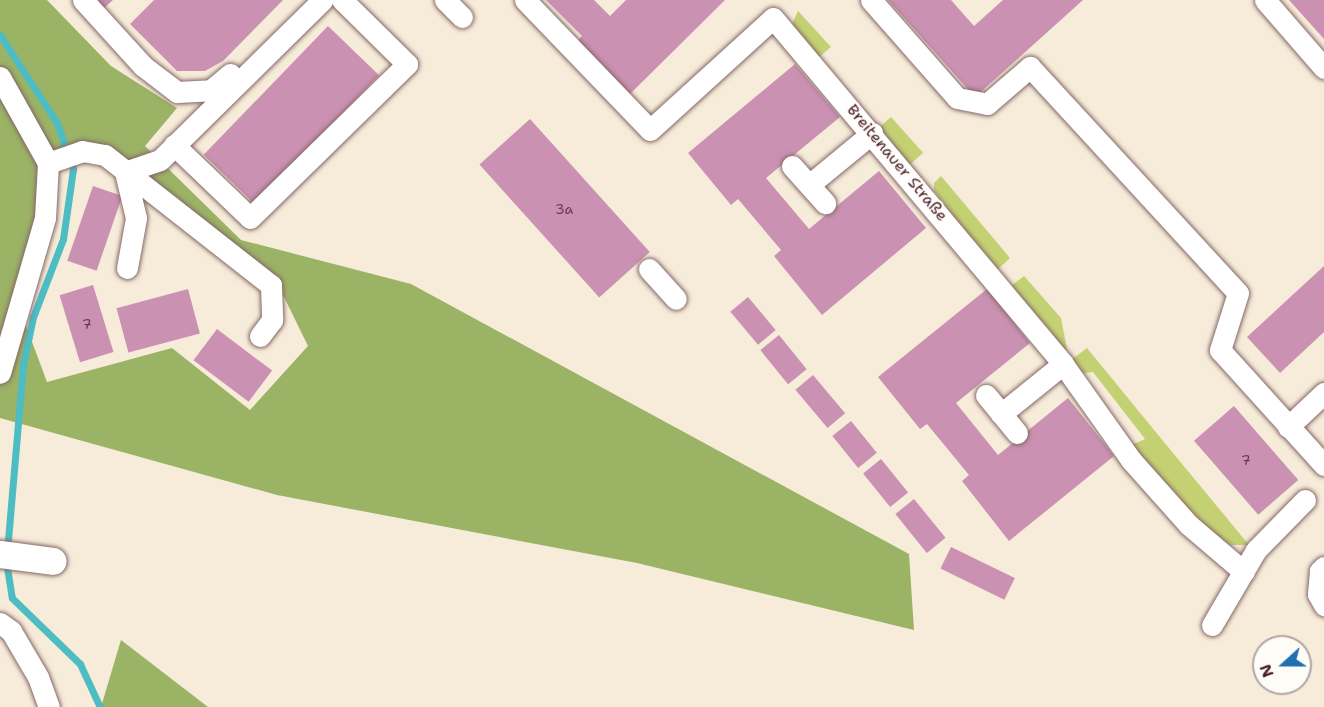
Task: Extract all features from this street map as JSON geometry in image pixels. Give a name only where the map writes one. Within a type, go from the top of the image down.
[{"type":"main road","points":[[0,554],[53,561]]},
{"type":"street","points":[[83,0],[143,66],[177,92],[211,90],[305,0]]},
{"type":"street","points":[[125,172],[160,160],[322,0]]},
{"type":"street","points":[[174,145],[250,218],[407,64],[342,0]]},
{"type":"street","points":[[445,0],[462,17]]},
{"type":"street","name":"Breitenauer Straße","points":[[525,0],[650,130],[773,18],[872,132],[1063,364],[1138,468],[1189,525],[1244,572]]},
{"type":"street","points":[[871,0],[957,98],[987,104],[1030,67],[1239,293],[1220,350],[1324,465]]},
{"type":"street","points":[[1265,0],[1324,68]]},
{"type":"street","points":[[0,77],[52,161],[45,218],[0,373]]},
{"type":"street","points":[[809,185],[872,132]]},
{"type":"street","points":[[52,161],[82,151],[105,155],[271,285],[272,320],[260,336]]},
{"type":"street","points":[[792,166],[825,203]]},
{"type":"street","points":[[125,172],[136,218],[127,268]]},
{"type":"street","points":[[649,268],[676,300]]},
{"type":"street","points":[[1001,414],[1063,364]]},
{"type":"street","points":[[1288,427],[1324,393]]},
{"type":"street","points":[[986,395],[1017,433]]},
{"type":"street","points":[[1212,626],[1256,550],[1305,500]]},
{"type":"street","points":[[1324,567],[1320,571],[1318,594],[1324,605]]},
{"type":"street","points":[[0,623],[11,631],[27,658],[49,707]]},
{"type":"green space","points":[[0,0],[47,0],[111,66],[177,108],[145,146],[241,240],[411,284],[909,554],[914,630],[637,563],[277,495],[0,418]],"holes":[[[105,155],[284,297],[308,346],[250,410],[172,348],[47,382],[19,307],[48,163]]]},
{"type":"green space","points":[[798,11],[831,47],[818,58],[790,28]]},
{"type":"green space","points":[[891,117],[923,153],[910,165],[878,129]]},
{"type":"green space","points":[[941,176],[1010,258],[994,273],[934,190],[934,183]]},
{"type":"green space","points":[[1024,276],[1061,318],[1067,349],[1057,354],[1007,289]]},
{"type":"green space","points":[[1087,348],[1249,545],[1230,545],[1208,533],[1127,447],[1145,439],[1093,372],[1076,374],[1071,360]]},
{"type":"green space","points":[[121,640],[208,707],[101,707]]},
{"type":"building","points":[[96,0],[113,0],[104,8]]},
{"type":"building","points":[[154,0],[283,0],[223,61],[205,71],[177,71],[130,24]]},
{"type":"building","points":[[546,0],[594,0],[610,16],[626,0],[725,0],[629,95],[576,42],[582,36]]},
{"type":"building","points":[[888,0],[951,0],[974,26],[1003,0],[1083,0],[975,97]]},
{"type":"building","points":[[1289,0],[1324,0],[1324,39]]},
{"type":"building","points":[[328,26],[379,75],[255,204],[204,155]]},
{"type":"building","points":[[795,64],[840,117],[766,178],[809,229],[879,171],[926,228],[822,315],[774,256],[781,250],[738,199],[731,205],[688,153]]},
{"type":"building","points":[[530,119],[650,252],[599,298],[479,165]]},
{"type":"building","points":[[93,186],[122,196],[97,271],[67,261]]},
{"type":"building","points":[[1324,266],[1324,332],[1280,373],[1247,337]]},
{"type":"building","points":[[93,285],[113,352],[80,362],[60,295]]},
{"type":"building","points":[[188,289],[200,333],[128,353],[117,308]]},
{"type":"building","points":[[987,289],[1030,343],[956,403],[998,455],[1068,398],[1114,456],[1009,541],[962,481],[969,475],[927,424],[920,429],[878,377]]},
{"type":"building","points":[[748,297],[776,330],[758,345],[730,312]]},
{"type":"building","points":[[217,329],[272,371],[249,402],[194,360]]},
{"type":"building","points":[[779,335],[807,369],[788,384],[760,350]]},
{"type":"building","points":[[813,375],[845,413],[828,428],[795,390]]},
{"type":"building","points":[[1234,406],[1298,480],[1258,515],[1194,441]]},
{"type":"building","points":[[851,421],[877,453],[858,468],[832,436]]},
{"type":"building","points":[[881,459],[908,492],[890,507],[863,473]]},
{"type":"building","points":[[914,499],[945,538],[927,553],[895,514]]},
{"type":"building","points":[[951,547],[1015,578],[1004,600],[940,569]]},
{"type":"waterway","points":[[0,35],[57,123],[73,169],[63,239],[33,317],[23,365],[7,550]]},
{"type":"waterway","points":[[6,561],[12,598],[80,664],[100,707]]}]
